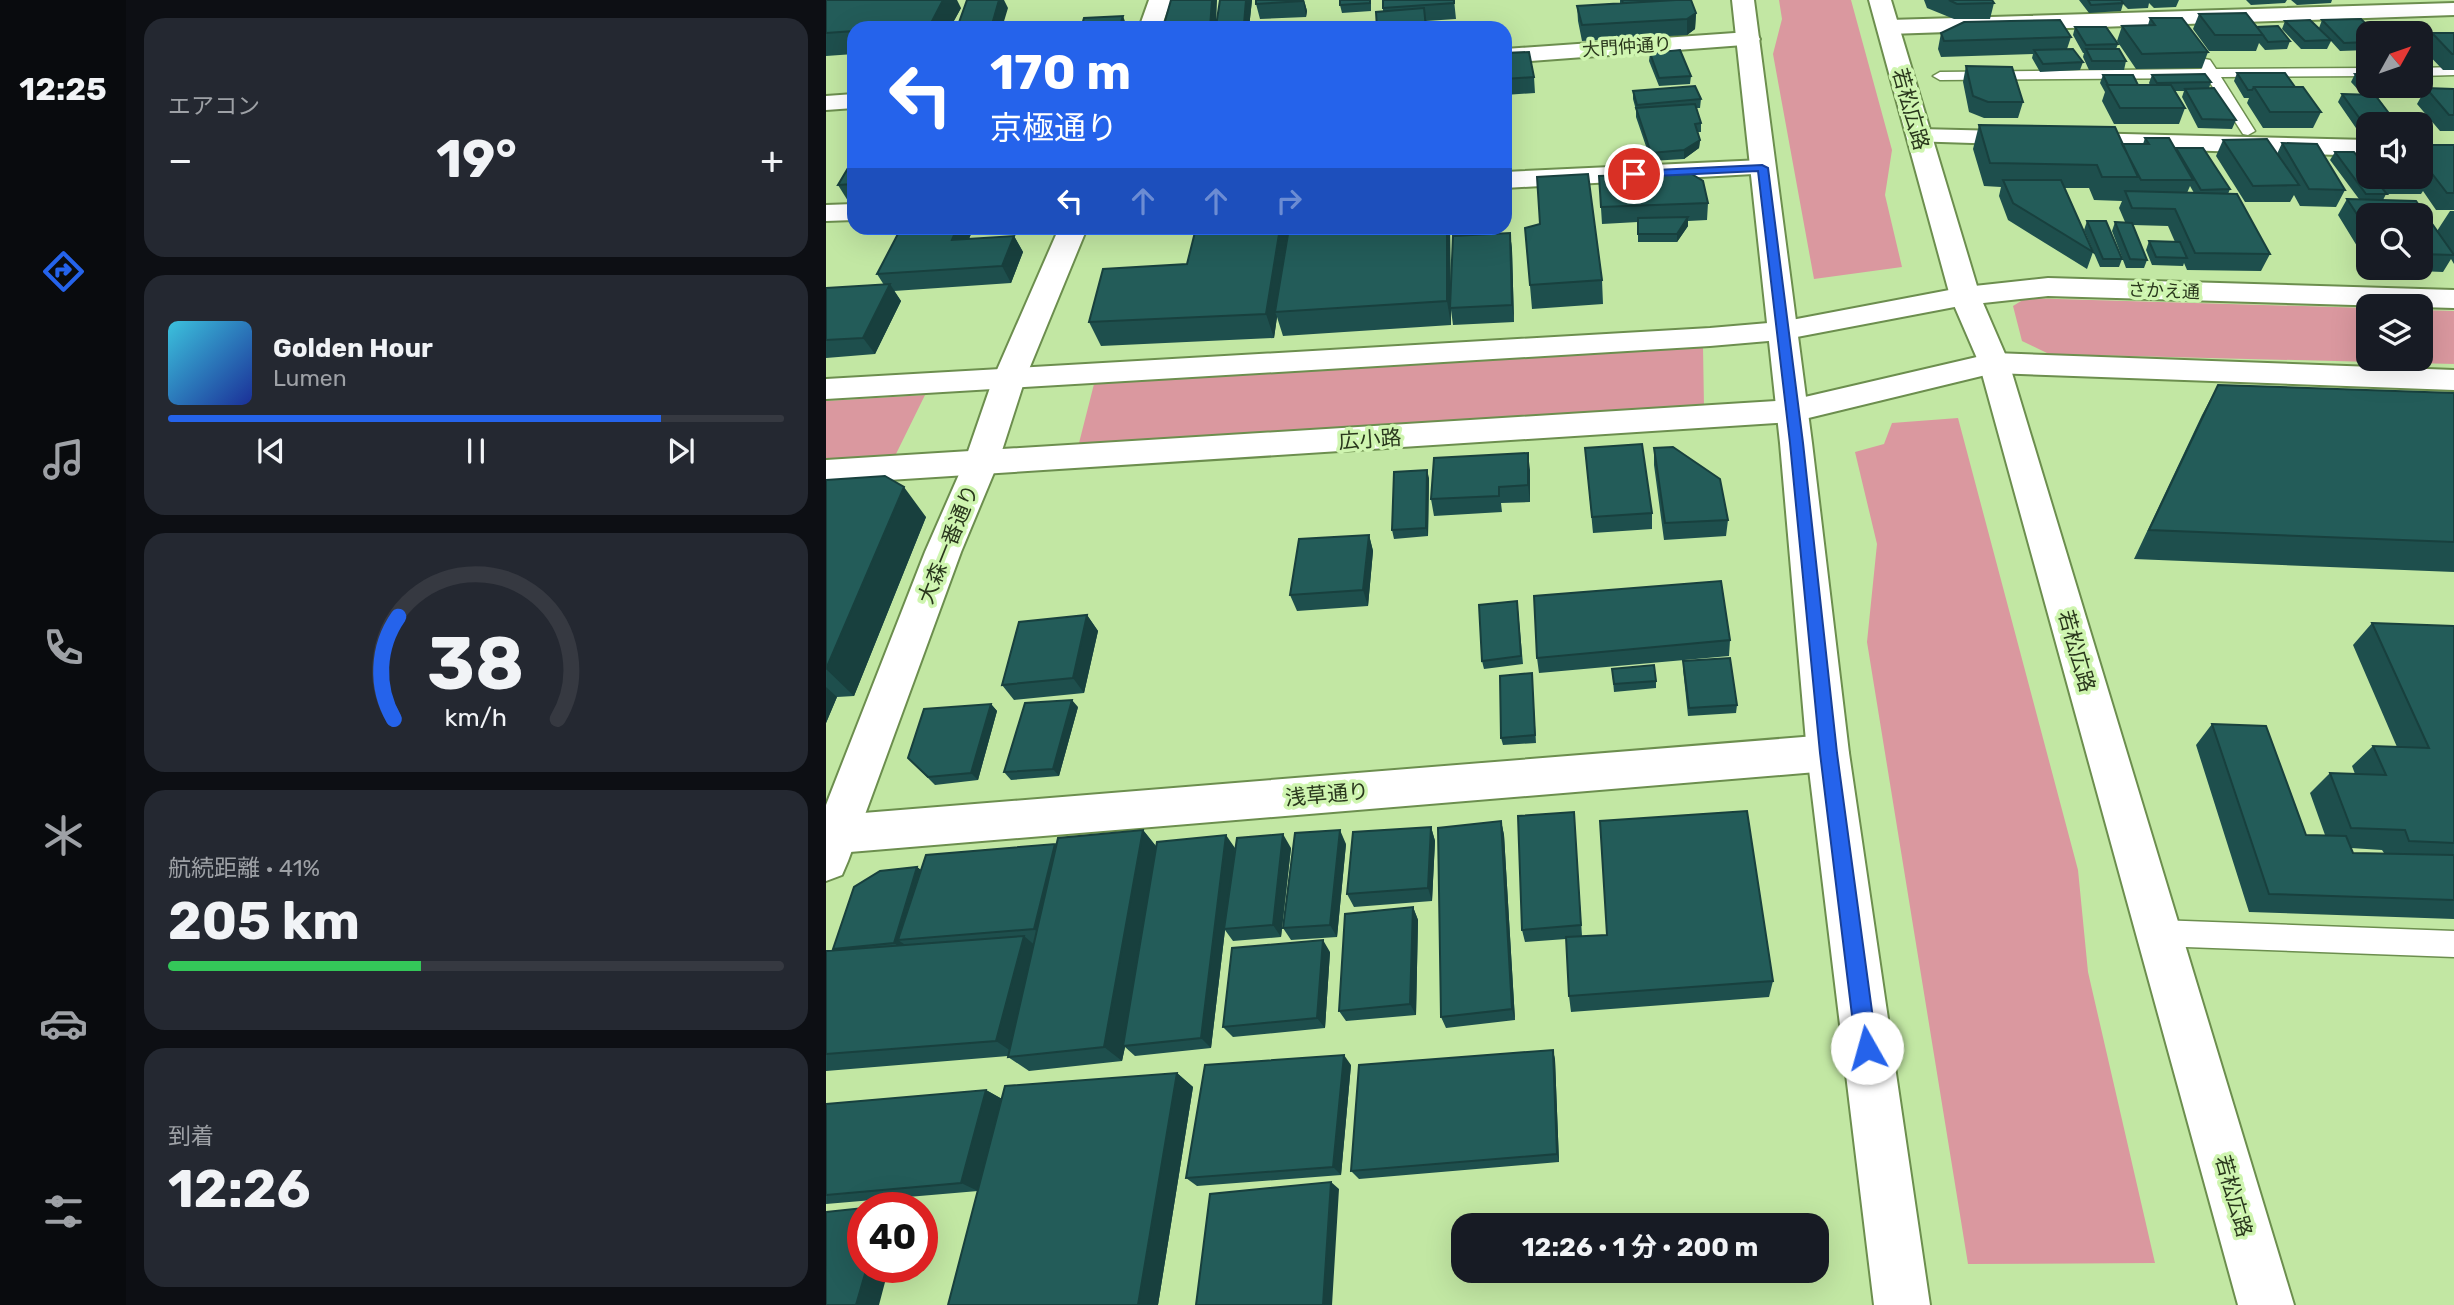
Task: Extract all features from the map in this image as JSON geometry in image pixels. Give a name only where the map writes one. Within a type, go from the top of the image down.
[{"type":"street","points":[[1152,21],[1160,0]]},
{"type":"street","points":[[1743,0],[1792,411],[1828,753],[1902,1305]]},
{"type":"street","points":[[1884,14],[2167,18],[2454,9]]},
{"type":"street","name":"若松広路","points":[[1884,14],[1965,296],[1994,363],[2266,1305]]},
{"type":"street","name":"大門仲通り","points":[[1512,55],[1749,38]]},
{"type":"street","points":[[826,103],[847,102]]},
{"type":"street","points":[[1919,136],[2356,148]]},
{"type":"street","points":[[1512,180],[1762,168]]},
{"type":"street","points":[[826,213],[847,212]]},
{"type":"street","name":"大森一番通り","points":[[830,844],[943,552],[981,463],[1009,379],[1070,235]]},
{"type":"street","name":"さかえ通","points":[[1781,331],[1965,296],[2048,288],[2454,299]]},
{"type":"street","points":[[826,389],[1781,331]]},
{"type":"street","points":[[1994,363],[2454,380]]},
{"type":"street","name":"広小路","points":[[826,472],[1792,411],[1994,363]]},
{"type":"street","name":"浅草通り","points":[[830,844],[1828,753]]},
{"type":"lane","points":[[2167,18],[2182,36]]},
{"type":"lane","points":[[2197,54],[2212,72],[2248,131]]},
{"type":"lane","points":[[2433,72],[2454,71]]},
{"type":"lane","points":[[1940,76],[2356,72]]},
{"type":"lane","points":[[2158,933],[2454,944]]},
{"type":"shaded area","points":[[1779,0],[1851,0],[1892,150],[1885,195],[1902,267],[1814,279],[1773,54],[1782,19]]},
{"type":"shaded area","points":[[2026,298],[2356,308],[2356,362],[2049,354],[2022,341],[2013,306]]},
{"type":"shaded area","points":[[2433,310],[2454,311],[2454,364],[2433,363]]},
{"type":"shaded area","points":[[1703,347],[1704,407],[1078,447],[1094,384]]},
{"type":"shaded area","points":[[925,395],[895,456],[826,461],[826,401]]},
{"type":"shaded area","points":[[1958,418],[2078,870],[2088,972],[2155,1263],[1968,1264],[1867,642],[1877,544],[1855,452],[1884,444],[1892,423]]},
{"type":"building","points":[[826,0],[943,0],[932,21],[847,21],[847,32],[826,33]]},
{"type":"building","points":[[967,0],[999,0],[993,21],[960,21]]},
{"type":"building","points":[[1171,0],[1212,0],[1210,21],[1165,21]]},
{"type":"building","points":[[1220,0],[1246,0],[1244,21],[1217,21]]},
{"type":"building","points":[[1256,0],[1303,0],[1303,1],[1256,4]]},
{"type":"building","points":[[1340,0],[1370,0],[1370,3],[1340,5]]},
{"type":"building","points":[[1383,0],[1454,0],[1454,3],[1383,8]]},
{"type":"building","points":[[1622,0],[1676,0],[1623,3]]},
{"type":"building","points":[[1691,0],[1696,13],[1687,19],[1582,25],[1577,6]]},
{"type":"building","points":[[1949,0],[1992,0],[1994,3],[1957,4]]},
{"type":"building","points":[[2088,0],[2121,0],[2123,3],[2091,5]]},
{"type":"building","points":[[1424,8],[1425,21],[1377,21],[1376,12]]},
{"type":"building","points":[[2246,13],[2263,35],[2215,35],[2199,14]]},
{"type":"building","points":[[1123,16],[1121,21],[1083,21],[1084,18]]},
{"type":"building","points":[[2150,18],[2182,18],[2208,52],[2142,54],[2122,26],[2155,25]]},
{"type":"building","points":[[2060,20],[2071,37],[1944,41],[1941,33],[1964,22]]},
{"type":"building","points":[[2310,20],[2331,40],[2305,41],[2285,21]]},
{"type":"building","points":[[2322,20],[2363,21],[2356,21],[2356,42],[2344,43]]},
{"type":"building","points":[[2278,26],[2290,41],[2268,42],[2257,27]]},
{"type":"building","points":[[2075,27],[2106,27],[2118,44],[2086,45]]},
{"type":"building","points":[[2433,33],[2454,33],[2452,54],[2433,34]]},
{"type":"building","points":[[2073,49],[2083,62],[2043,64],[2034,50]]},
{"type":"building","points":[[2086,49],[2119,49],[2126,61],[2092,61]]},
{"type":"building","points":[[1680,50],[1691,76],[1659,78],[1650,53]]},
{"type":"building","points":[[1529,52],[1534,77],[1512,79],[1512,53]]},
{"type":"building","points":[[1966,66],[2012,67],[2023,102],[1988,102],[1973,96]]},
{"type":"building","points":[[2237,73],[2285,73],[2295,87],[2254,87],[2248,90]]},
{"type":"building","points":[[2205,74],[2211,82],[2157,83],[2152,75]]},
{"type":"building","points":[[2103,75],[2133,75],[2138,85],[2108,85]]},
{"type":"building","points":[[2107,85],[2171,85],[2185,108],[2120,108]]},
{"type":"building","points":[[1695,86],[1701,99],[1637,105],[1633,91]]},
{"type":"building","points":[[2254,87],[2303,87],[2321,112],[2270,112]]},
{"type":"building","points":[[2214,88],[2236,120],[2202,119],[2185,89]]},
{"type":"building","points":[[2433,88],[2454,89],[2454,115],[2449,115],[2433,96]]},
{"type":"building","points":[[2342,94],[2356,94],[2356,98],[2377,98],[2388,112],[2356,112]]},
{"type":"building","points":[[1695,104],[1701,123],[1695,124],[1700,140],[1684,150],[1651,153],[1636,108]]},
{"type":"building","points":[[1979,125],[2115,127],[2138,177],[2102,177],[2097,165],[1990,163]]},
{"type":"building","points":[[2145,138],[2169,138],[2193,180],[2141,180],[2122,144],[2149,144]]},
{"type":"building","points":[[2267,139],[2299,185],[2253,186],[2223,140]]},
{"type":"building","points":[[2282,143],[2317,144],[2345,190],[2309,189]]},
{"type":"building","points":[[2433,145],[2454,145],[2454,193],[2447,193],[2433,175]]},
{"type":"building","points":[[2176,148],[2203,148],[2230,189],[2201,190]]},
{"type":"building","points":[[2335,152],[2354,152],[2356,154],[2356,180]]},
{"type":"building","points":[[847,170],[847,184],[838,185]]},
{"type":"building","points":[[1690,173],[1703,181],[1708,203],[1601,207],[1599,176]]},
{"type":"building","points":[[1588,174],[1602,280],[1530,285],[1525,228],[1540,224],[1537,177]]},
{"type":"building","points":[[2003,180],[2061,180],[2093,252],[2013,203]]},
{"type":"building","points":[[2362,189],[2383,189],[2387,194],[2366,194]]},
{"type":"building","points":[[2125,191],[2237,194],[2270,254],[2195,253],[2175,209],[2132,208]]},
{"type":"building","points":[[2347,199],[2417,203],[2356,203],[2356,213]]},
{"type":"building","points":[[1688,217],[1677,234],[1638,234],[1638,218]]},
{"type":"building","points":[[2087,221],[2106,221],[2122,259],[2103,259]]},
{"type":"building","points":[[2115,222],[2132,223],[2147,260],[2130,259]]},
{"type":"building","points":[[2433,225],[2454,255],[2433,254]]},
{"type":"building","points":[[897,235],[954,235],[952,240],[1014,236],[1002,266],[877,274]]},
{"type":"building","points":[[1194,235],[1279,235],[1266,314],[1089,322],[1103,269],[1187,264]]},
{"type":"building","points":[[1288,235],[1447,235],[1447,301],[1275,312]]},
{"type":"building","points":[[1510,235],[1512,305],[1450,308],[1453,236]]},
{"type":"building","points":[[2149,241],[2180,242],[2187,258],[2156,257]]},
{"type":"building","points":[[890,284],[863,338],[826,340],[826,288]]},
{"type":"building","points":[[2218,385],[2454,393],[2454,542],[2149,530]]},
{"type":"building","points":[[1642,444],[1652,513],[1592,517],[1585,448]]},
{"type":"building","points":[[1673,447],[1720,479],[1728,520],[1665,523],[1654,448]]},
{"type":"building","points":[[1528,453],[1528,485],[1499,487],[1499,496],[1431,499],[1434,458]]},
{"type":"building","points":[[1427,470],[1426,528],[1392,530],[1394,472]]},
{"type":"building","points":[[885,476],[904,487],[826,669],[826,480]]},
{"type":"building","points":[[1369,535],[1363,590],[1290,595],[1299,539]]},
{"type":"building","points":[[1721,581],[1730,640],[1537,658],[1534,596]]},
{"type":"building","points":[[1517,601],[1521,656],[1482,661],[1479,605]]},
{"type":"building","points":[[1087,615],[1073,678],[1002,685],[1019,622]]},
{"type":"building","points":[[2372,623],[2454,626],[2454,843],[2409,841],[2405,830],[2351,828],[2330,773],[2386,775],[2373,746],[2429,748]]},
{"type":"building","points":[[1730,658],[1737,705],[1689,708],[1683,661]]},
{"type":"building","points":[[1654,665],[1656,681],[1614,684],[1612,669]]},
{"type":"building","points":[[1532,673],[1535,735],[1501,738],[1500,676]]},
{"type":"building","points":[[1072,700],[1053,769],[1004,772],[1025,703]]},
{"type":"building","points":[[991,704],[971,773],[928,777],[908,758],[924,709]]},
{"type":"building","points":[[2212,724],[2266,726],[2306,835],[2346,836],[2353,853],[2454,855],[2454,900],[2269,894]]},
{"type":"building","points":[[1747,811],[1773,981],[1569,996],[1566,937],[1607,935],[1600,821]]},
{"type":"building","points":[[1574,812],[1581,925],[1522,930],[1518,816]]},
{"type":"building","points":[[1501,821],[1512,1009],[1441,1017],[1438,828]]},
{"type":"building","points":[[1431,827],[1428,888],[1347,894],[1353,832]]},
{"type":"building","points":[[1143,830],[1104,1047],[1008,1057],[1058,838]]},
{"type":"building","points":[[1340,830],[1330,925],[1283,928],[1295,833]]},
{"type":"building","points":[[1283,834],[1273,925],[1224,929],[1237,838]]},
{"type":"building","points":[[1226,835],[1201,1038],[1123,1046],[1157,842]]},
{"type":"building","points":[[1055,844],[1034,929],[898,940],[926,855]]},
{"type":"building","points":[[917,867],[894,943],[833,949],[854,887],[880,871]]},
{"type":"building","points":[[1413,907],[1410,1004],[1339,1011],[1345,914]]},
{"type":"building","points":[[1024,936],[996,1041],[826,1054],[826,951]]},
{"type":"building","points":[[1323,940],[1317,1018],[1223,1027],[1232,948]]},
{"type":"building","points":[[1553,1050],[1557,1154],[1351,1171],[1359,1065]]},
{"type":"building","points":[[1344,1055],[1333,1167],[1186,1178],[1205,1065]]},
{"type":"building","points":[[1177,1073],[1138,1305],[948,1305],[1005,1086]]},
{"type":"building","points":[[986,1090],[961,1183],[826,1195],[826,1104]]},
{"type":"building","points":[[1331,1182],[1323,1305],[1196,1305],[1210,1194]]},
{"type":"building","points":[[847,1210],[847,1283],[862,1283],[856,1305],[826,1305],[826,1212]]},
{"type":"route","points":[[1634,174],[1762,168],[1797,443],[1828,753],[1867,1048]]}]
